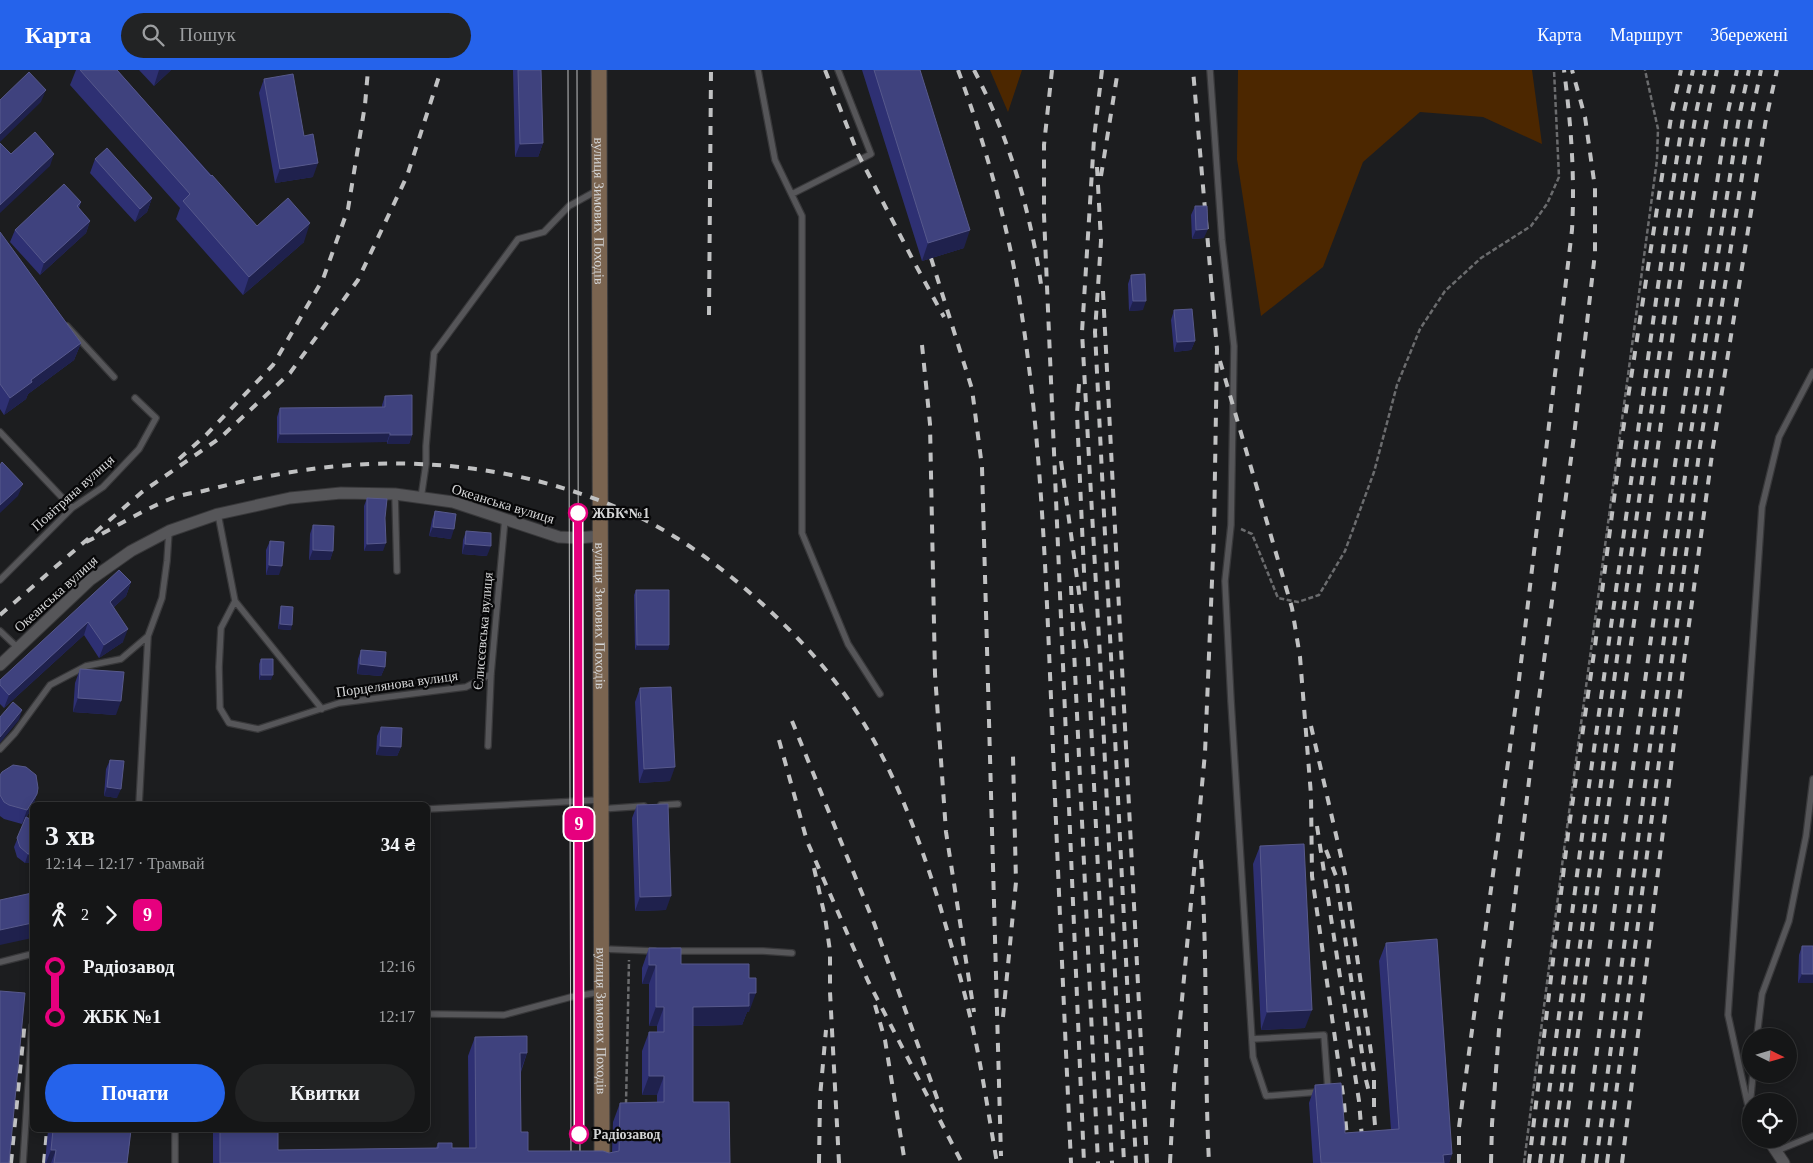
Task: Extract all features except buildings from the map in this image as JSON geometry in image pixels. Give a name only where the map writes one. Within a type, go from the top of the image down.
[{"type":"main road","name":"вулиця Зимових Походів","points":[[599,70],[602,1163]]},
{"type":"street","name":"Океанська вулиця","points":[[0,665],[90,580],[131,551],[169,531],[218,514],[290,498],[341,493],[395,494],[453,502],[559,537],[600,536]]},
{"type":"street","points":[[1774,1148],[1784,1163]]},
{"type":"lane","points":[[758,70],[775,160],[802,216],[802,533],[848,644],[880,694]]},
{"type":"lane","points":[[792,194],[871,154],[838,70]]},
{"type":"lane","points":[[1210,70],[1222,240],[1234,346],[1231,525],[1225,580],[1238,843],[1253,1057],[1266,1096],[1328,1092],[1324,1035],[1252,1039]]},
{"type":"lane","points":[[421,498],[426,464],[434,353],[518,238],[544,232],[569,206],[599,190]]},
{"type":"lane","points":[[65,323],[114,377]]},
{"type":"lane","points":[[1746,1093],[1728,1015],[1762,507],[1779,437],[1813,372]]},
{"type":"lane","name":"Повітряна вулиця","points":[[0,580],[72,508],[103,487],[139,449],[156,418],[135,398]]},
{"type":"lane","points":[[0,432],[72,508]]},
{"type":"lane","points":[[395,494],[398,571]]},
{"type":"lane","points":[[218,514],[235,601],[221,628],[219,667],[220,708],[229,723],[258,730],[322,708]]},
{"type":"lane","name":"Єлисєєвська вулиця","points":[[488,746],[491,674],[505,518]]},
{"type":"lane","points":[[140,802],[148,636],[162,598],[169,531]]},
{"type":"lane","name":"Порцелянова вулиця","points":[[235,601],[322,708],[339,703],[466,687],[491,674]]},
{"type":"lane","points":[[0,631],[18,648]]},
{"type":"lane","points":[[0,749],[15,733],[50,685],[86,666],[121,659],[148,636]]},
{"type":"lane","points":[[1758,1028],[1762,994],[1789,921],[1806,836],[1813,779]]},
{"type":"lane","points":[[658,806],[678,804]]},
{"type":"lane","points":[[430,809],[601,805],[649,806]]},
{"type":"lane","points":[[601,949],[658,951]]},
{"type":"lane","points":[[668,951],[763,951],[792,953]]},
{"type":"lane","points":[[0,962],[30,954]]},
{"type":"lane","points":[[430,1014],[504,1015],[571,997],[601,992]]},
{"type":"lane","points":[[22,1163],[30,1053]]},
{"type":"lane","points":[[175,1132],[175,1163]]},
{"type":"lane","points":[[1776,1151],[1813,1136]]},
{"type":"path","points":[[1231,525],[1252,534],[1278,598],[1298,602],[1319,595],[1346,551],[1374,472],[1397,385],[1420,329],[1445,291],[1481,258],[1531,226],[1548,204],[1559,177],[1554,70]]},
{"type":"path","points":[[1524,1163],[1565,841],[1657,160],[1658,129],[1645,70]]},
{"type":"path","points":[[626,1105],[630,951]]},
{"type":"shaded area","points":[[990,70],[1022,70],[1008,112]]},
{"type":"shaded area","points":[[1238,70],[1532,70],[1542,144],[1483,117],[1420,112],[1363,162],[1323,267],[1261,316],[1237,159]]},
{"type":"tram line","points":[[568,70],[571,1163]]},
{"type":"tram line","points":[[577,70],[580,1163]]},
{"type":"tram line","name":"9","points":[[578,513],[579,1134]]},
{"type":"railway","points":[[179,459],[206,435],[273,365],[323,279],[348,209],[365,105],[368,70]]},
{"type":"railway","points":[[0,615],[142,492],[220,438],[290,373],[358,280],[407,176],[441,70]]},
{"type":"railway","points":[[709,315],[711,70]]},
{"type":"railway","points":[[825,70],[858,154],[944,317]]},
{"type":"railway","points":[[958,70],[983,145],[1004,221],[1015,273],[1036,432],[1046,591],[1071,1163]]},
{"type":"railway","points":[[974,70],[998,121],[1008,148],[1031,229],[1041,284]]},
{"type":"railway","points":[[1052,70],[1044,145],[1044,215],[1084,1163]]},
{"type":"railway","points":[[1102,70],[1094,139],[1082,332],[1100,657],[1124,1163]]},
{"type":"railway","points":[[1101,176],[1118,70]]},
{"type":"railway","points":[[1170,1163],[1174,1085],[1205,753],[1214,532],[1217,349],[1193,70]]},
{"type":"railway","points":[[1459,1163],[1459,1127],[1518,688],[1572,230],[1572,150],[1564,70]]},
{"type":"railway","points":[[1491,1163],[1499,1030],[1539,698],[1574,436],[1595,253],[1595,188],[1585,117],[1572,70]]},
{"type":"railway","points":[[1529,1163],[1568,834],[1622,437],[1672,111],[1681,70]]},
{"type":"railway","points":[[1540,1163],[1582,836],[1666,228],[1684,112],[1693,70]]},
{"type":"railway","points":[[1552,1163],[1618,650],[1677,228],[1705,70]]},
{"type":"railway","points":[[1561,1163],[1679,291],[1696,180],[1717,70]]},
{"type":"railway","points":[[1583,1163],[1623,840],[1678,443],[1727,116],[1737,70]]},
{"type":"railway","points":[[1596,1163],[1689,445],[1739,117],[1749,70]]},
{"type":"railway","points":[[1607,1163],[1700,446],[1751,118],[1761,70]]},
{"type":"railway","points":[[1622,1163],[1684,661],[1713,447],[1766,119],[1777,70]]},
{"type":"railway","points":[[1097,167],[1101,241],[1095,332],[1136,1163]]},
{"type":"railway","points":[[931,258],[972,389],[982,467],[1001,1156]]},
{"type":"railway","points":[[1103,291],[1147,1163]]},
{"type":"railway","points":[[922,345],[930,424],[935,674],[946,832],[974,1012]]},
{"type":"railway","points":[[1220,361],[1292,608],[1300,657],[1311,795],[1312,876],[1344,1102],[1349,1163]]},
{"type":"railway","points":[[1079,384],[1077,414],[1085,594]]},
{"type":"railway","points":[[1061,461],[1088,659],[1112,1163]]},
{"type":"railway","points":[[86,542],[149,509],[182,495],[257,478],[322,468],[370,464],[417,464],[464,468],[510,475],[556,486],[601,501],[645,520],[695,550],[756,598],[806,647],[828,672],[871,735],[894,780],[922,851],[954,953],[976,1043],[997,1163]]},
{"type":"railway","points":[[1071,586],[1098,1163]]},
{"type":"railway","points":[[792,721],[874,923],[942,1112]]},
{"type":"railway","points":[[1311,726],[1345,874],[1374,1073],[1374,1113],[1378,1163]]},
{"type":"railway","points":[[779,740],[807,841],[868,981],[962,1163]]},
{"type":"railway","points":[[1003,1017],[1016,882],[1013,756]]},
{"type":"railway","points":[[1317,826],[1359,1101],[1364,1163]]},
{"type":"railway","points":[[1326,850],[1336,876],[1366,1080],[1370,1096]]},
{"type":"railway","points":[[1201,860],[1209,1163]]},
{"type":"railway","points":[[814,868],[825,917],[830,951],[830,992],[839,1163]]},
{"type":"railway","points":[[875,1005],[885,1040],[905,1163]]},
{"type":"railway","points":[[11,1163],[25,1020]]},
{"type":"railway","points":[[819,1163],[820,1097],[826,1030]]},
{"type":"railway","points":[[44,1163],[47,1132]]},
{"type":"place","name":"ЖБК №1","points":[[578,513]]},
{"type":"place","name":"Радіозавод","points":[[579,1134]]}]
